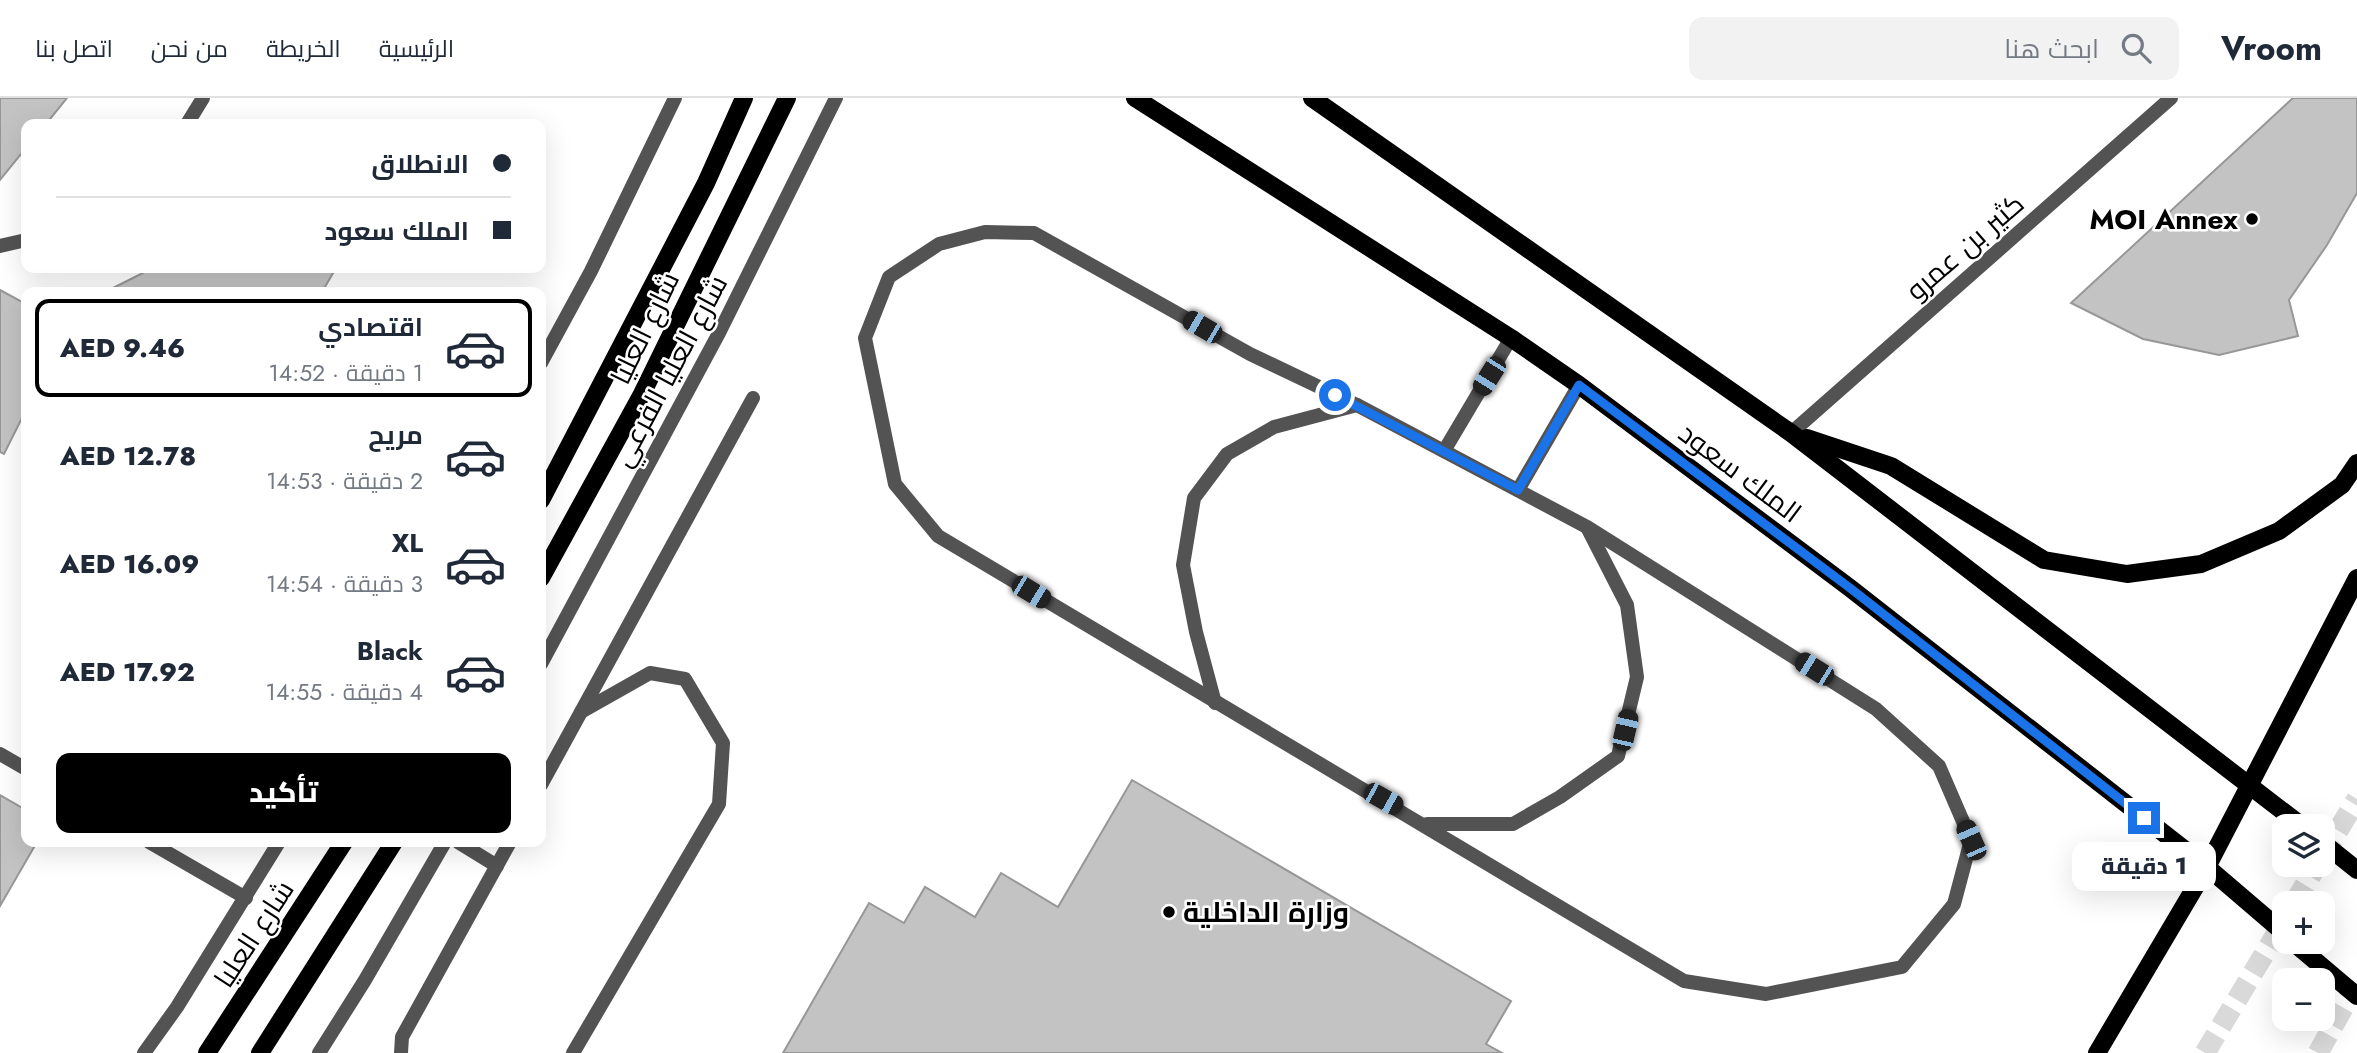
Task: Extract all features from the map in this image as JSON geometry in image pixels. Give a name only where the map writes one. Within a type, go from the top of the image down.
[{"type":"main road","name":"شارع العليا","points":[[546,490],[687,220],[744,98]]},
{"type":"main road","name":"شارع العليا","points":[[546,569],[642,394],[787,98]]},
{"type":"main road","name":"الملك سعود","points":[[1135,98],[1511,338],[1579,385],[1850,588],[2207,867],[2272,923]]},
{"type":"main road","points":[[1312,98],[1791,433],[2287,814]]},
{"type":"main road","points":[[1791,433],[1891,466],[2044,560],[2127,574],[2201,564],[2279,531],[2342,485],[2357,463]]},
{"type":"main road","points":[[2097,1053],[2207,867],[2357,578]]},
{"type":"main road","name":"شارع العليا","points":[[207,1053],[341,847]]},
{"type":"main road","points":[[260,1053],[391,847]]},
{"type":"main road","points":[[2335,852],[2357,870]]},
{"type":"main road","points":[[2308,954],[2357,996]]},
{"type":"street","points":[[190,119],[203,98]]},
{"type":"street","points":[[546,354],[591,271],[675,98]]},
{"type":"street","name":"شارع العليا الفرعي","points":[[546,655],[719,333],[836,98]]},
{"type":"street","name":"كثير بن عمرو","points":[[1791,433],[2171,98]]},
{"type":"street","points":[[985,232],[1034,233],[1250,354],[1357,405],[1587,527],[1876,709],[1939,766],[1971,840],[1954,904],[1902,967],[1766,994],[1684,981],[938,536],[895,484],[865,338],[889,277],[939,244],[985,232]]},
{"type":"street","points":[[0,246],[21,241]]},
{"type":"street","points":[[1444,451],[1511,338]]},
{"type":"street","points":[[1518,490],[1579,385]]},
{"type":"street","points":[[546,776],[753,398]]},
{"type":"street","points":[[1357,405],[1274,427],[1227,454],[1195,498],[1183,565],[1196,632],[1215,705],[1430,826],[1513,824],[1560,797],[1618,756],[1637,677],[1627,605],[1587,527]]},
{"type":"street","points":[[573,1053],[719,804],[723,743],[685,679],[650,673],[581,712]]},
{"type":"street","points":[[0,754],[21,766]]},
{"type":"street","points":[[158,847],[246,898]]},
{"type":"street","points":[[144,1053],[246,898],[276,847]]},
{"type":"street","points":[[319,1053],[442,847]]},
{"type":"street","points":[[466,847],[496,866]]},
{"type":"street","points":[[401,1053],[402,1037],[507,847]]},
{"type":"building","points":[[0,98],[67,98],[50,119],[21,119],[21,154],[0,180]]},
{"type":"building","name":"MOI Annex","points":[[2293,98],[2357,98],[2357,193],[2327,245],[2289,300],[2298,336],[2219,355],[2143,339],[2071,303]]},
{"type":"building","points":[[143,273],[333,273],[325,287],[115,287]]},
{"type":"building","points":[[0,290],[21,301],[21,420],[4,454],[0,452]]},
{"type":"building","name":"وزارة الداخلية","points":[[1132,780],[1511,1001],[1486,1044],[1502,1053],[783,1053],[869,903],[904,923],[925,887],[975,917],[1001,873],[1058,907]]},
{"type":"building","points":[[0,795],[21,807],[21,847],[34,847],[0,906]]},
{"type":"tunnel","points":[[2335,835],[2357,799]]},
{"type":"tunnel","points":[[2301,891],[2310,877]]},
{"type":"tunnel","points":[[2205,1053],[2272,941]]},
{"type":"tunnel","points":[[2318,1053],[2357,983]]},
{"type":"place","name":"MOI Annex","points":[[2252,219]]},
{"type":"place","name":"وزارة الداخلية","points":[[1169,912]]},
{"type":"route","points":[[1335,395],[1518,490],[1579,385],[1850,588],[2144,818]]}]
